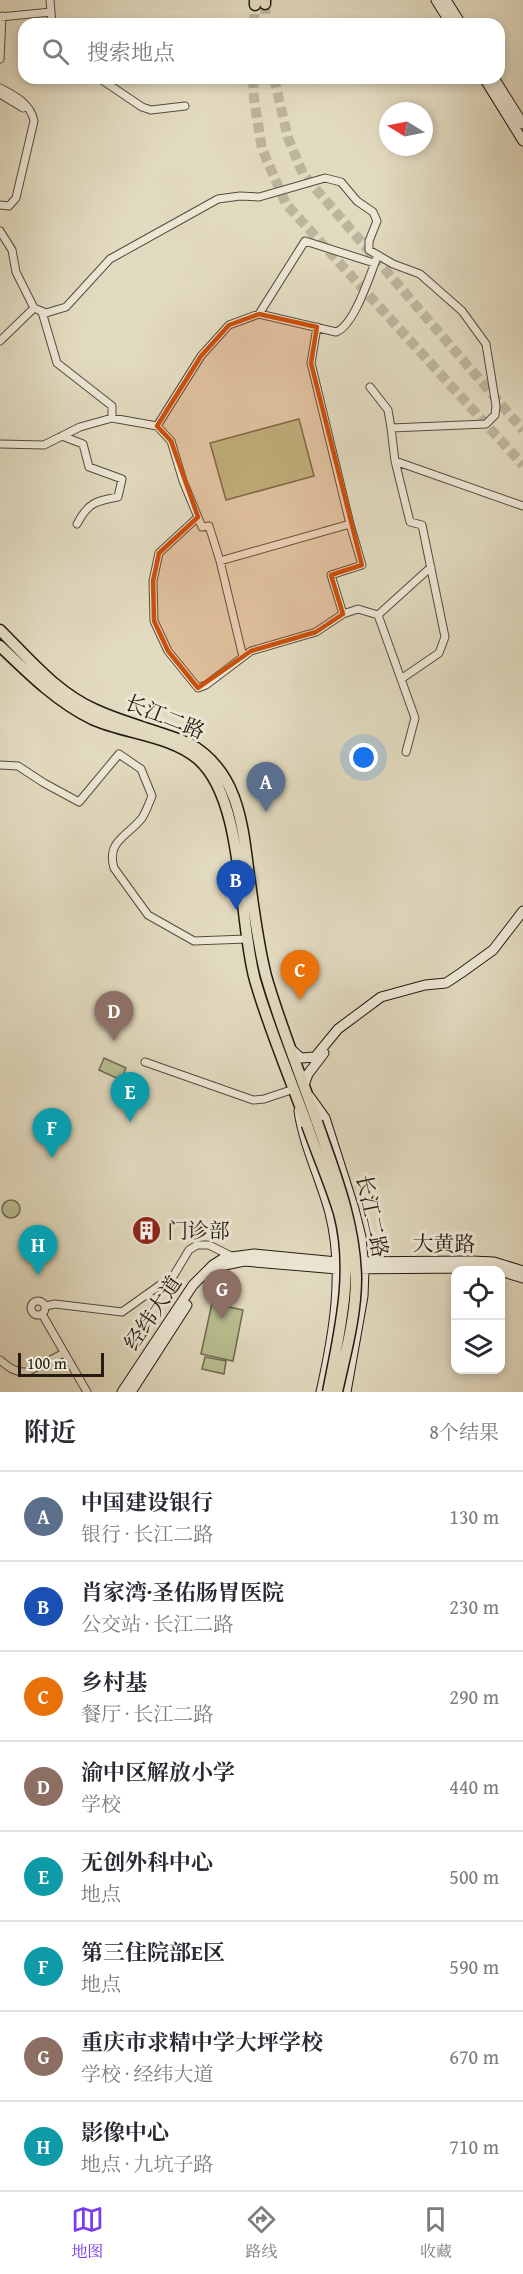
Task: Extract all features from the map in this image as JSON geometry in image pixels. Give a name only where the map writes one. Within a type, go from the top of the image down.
[{"type":"main road","points":[[436,0],[447,18]]},
{"type":"main road","points":[[446,0],[457,18]]},
{"type":"main road","points":[[488,84],[523,141]]},
{"type":"main road","points":[[498,84],[523,124]]},
{"type":"main road","name":"长江二路","points":[[0,630],[55,684],[80,702],[96,710],[188,742],[200,749],[222,772],[237,802],[242,819],[261,954],[272,994],[292,1050],[300,1091],[301,1127],[324,1193],[334,1236],[337,1265],[333,1328],[321,1392]]},
{"type":"main road","name":"长江二路","points":[[0,646],[53,694],[76,710],[94,719],[186,751],[204,765],[221,791],[231,823],[246,939],[260,997],[346,1206],[355,1257],[354,1302],[337,1392]]},
{"type":"main road","points":[[292,1050],[301,1058],[315,1057],[336,1032],[381,997],[425,985],[446,983],[493,950],[523,911]]},
{"type":"main road","points":[[300,1091],[311,1069],[349,1021]]},
{"type":"main road","name":"长江二路","points":[[300,1091],[325,1118],[361,1237],[364,1265],[358,1331],[346,1392]]},
{"type":"main road","name":"长江二路","points":[[312,1124],[339,1214],[346,1261],[343,1309],[328,1392]]},
{"type":"main road","points":[[334,1236],[337,1242],[347,1248],[354,1246],[361,1237]]},
{"type":"main road","name":"经纬大道","points":[[122,1392],[193,1285],[213,1265],[232,1256],[254,1254],[337,1265]]},
{"type":"main road","name":"经纬大道","points":[[131,1392],[198,1287],[216,1269],[244,1261],[364,1265]]},
{"type":"main road","name":"大黄路","points":[[364,1265],[494,1262],[522,1275]]},
{"type":"main road","name":"大黄路","points":[[364,1265],[451,1267]]},
{"type":"main road","name":"大黄路","points":[[505,1272],[522,1275]]},
{"type":"street","points":[[50,0],[52,18]]},
{"type":"street","points":[[0,59],[1,16],[51,12]]},
{"type":"street","points":[[108,84],[142,107],[151,110],[185,106]]},
{"type":"street","points":[[0,88],[16,97],[31,112],[34,121],[16,198],[9,206],[0,206]]},
{"type":"street","points":[[0,94],[31,112]]},
{"type":"street","points":[[0,231],[12,250],[16,272],[34,308],[46,313],[66,307],[110,259],[218,199],[240,196],[259,197],[325,178],[341,182],[357,201],[373,212],[377,221],[369,242],[369,250],[420,274],[462,311],[486,344],[496,406],[495,415],[486,424],[391,428]]},
{"type":"street","points":[[157,426],[208,348],[230,326],[259,314],[306,242],[374,263]]},
{"type":"street","points":[[259,314],[336,332],[343,329],[355,311],[378,255]]},
{"type":"street","points":[[0,341],[34,308]]},
{"type":"street","points":[[42,312],[57,363],[112,406],[112,418]]},
{"type":"street","points":[[317,327],[311,363],[362,565],[331,575],[343,614]]},
{"type":"street","points":[[370,387],[388,410],[395,460],[410,522],[422,525],[445,637],[439,653],[401,679]]},
{"type":"street","points":[[0,444],[44,445],[80,427],[112,418],[157,426],[171,441],[183,481],[202,527],[208,526],[220,561],[243,657]]},
{"type":"street","points":[[62,436],[83,444],[89,467],[122,479],[118,497],[95,501],[84,511],[77,524]]},
{"type":"street","points":[[395,460],[523,506]]},
{"type":"street","points":[[198,517],[159,553],[153,580],[154,621],[168,651],[198,688],[206,685],[251,651],[316,632],[343,614],[358,609],[378,615]]},
{"type":"street","points":[[220,561],[350,524]]},
{"type":"street","points":[[378,615],[431,567]]},
{"type":"street","points":[[378,615],[415,718],[406,752]]},
{"type":"street","points":[[0,765],[18,766],[80,802],[119,754],[141,769],[152,796],[143,817],[113,847],[114,868],[148,915],[194,941],[246,939]]},
{"type":"street","points":[[145,1062],[254,1100],[300,1091]]},
{"type":"street","points":[[45,1306],[55,1304],[122,1312],[174,1275],[189,1250],[197,1245],[209,1245],[244,1261]]},
{"type":"street","points":[[42,1314],[33,1314],[31,1305],[37,1301],[42,1302],[45,1306]]},
{"type":"street","points":[[45,1306],[42,1314],[87,1392]]},
{"type":"street","points":[[0,1360],[15,1371],[27,1372],[64,1353]]},
{"type":"highlighted area","points":[[259,314],[317,327],[311,363],[362,565],[331,575],[343,614],[316,632],[251,651],[198,688],[168,651],[154,621],[153,581],[159,553],[198,517],[171,441],[157,426],[201,356],[229,325]]},
{"type":"green space","points":[[299,419],[314,476],[226,500],[210,443]]},
{"type":"green space","points":[[104,1058],[126,1068],[121,1080],[99,1070]]},
{"type":"green space","points":[[11,1200],[17,1203],[20,1209],[17,1215],[11,1218],[5,1215],[2,1209],[5,1203]]},
{"type":"green space","points":[[212,1303],[243,1310],[233,1361],[201,1354]]},
{"type":"green space","points":[[205,1357],[226,1361],[224,1374],[202,1369]]},
{"type":"tunnel","points":[[265,4],[266,18]]},
{"type":"tunnel","points":[[254,18],[255,5]]},
{"type":"tunnel","points":[[253,84],[262,149],[286,204],[523,465]]},
{"type":"tunnel","points":[[275,84],[288,138],[303,174],[523,430]]},
{"type":"place","name":"中国建设银行","points":[[266,812]]},
{"type":"place","name":"肖家湾‧圣佑肠胃医院","points":[[236,910]]},
{"type":"place","name":"乡村基","points":[[300,1000]]},
{"type":"place","name":"渝中区解放小学","points":[[114,1041]]},
{"type":"place","name":"无创外科中心","points":[[130,1122]]},
{"type":"place","name":"第三住院部E区","points":[[52,1158]]},
{"type":"place","name":"门诊部","points":[[146,1231]]},
{"type":"place","name":"影像中心","points":[[38,1275]]},
{"type":"place","name":"重庆市求精中学大坪学校","points":[[222,1319]]}]
